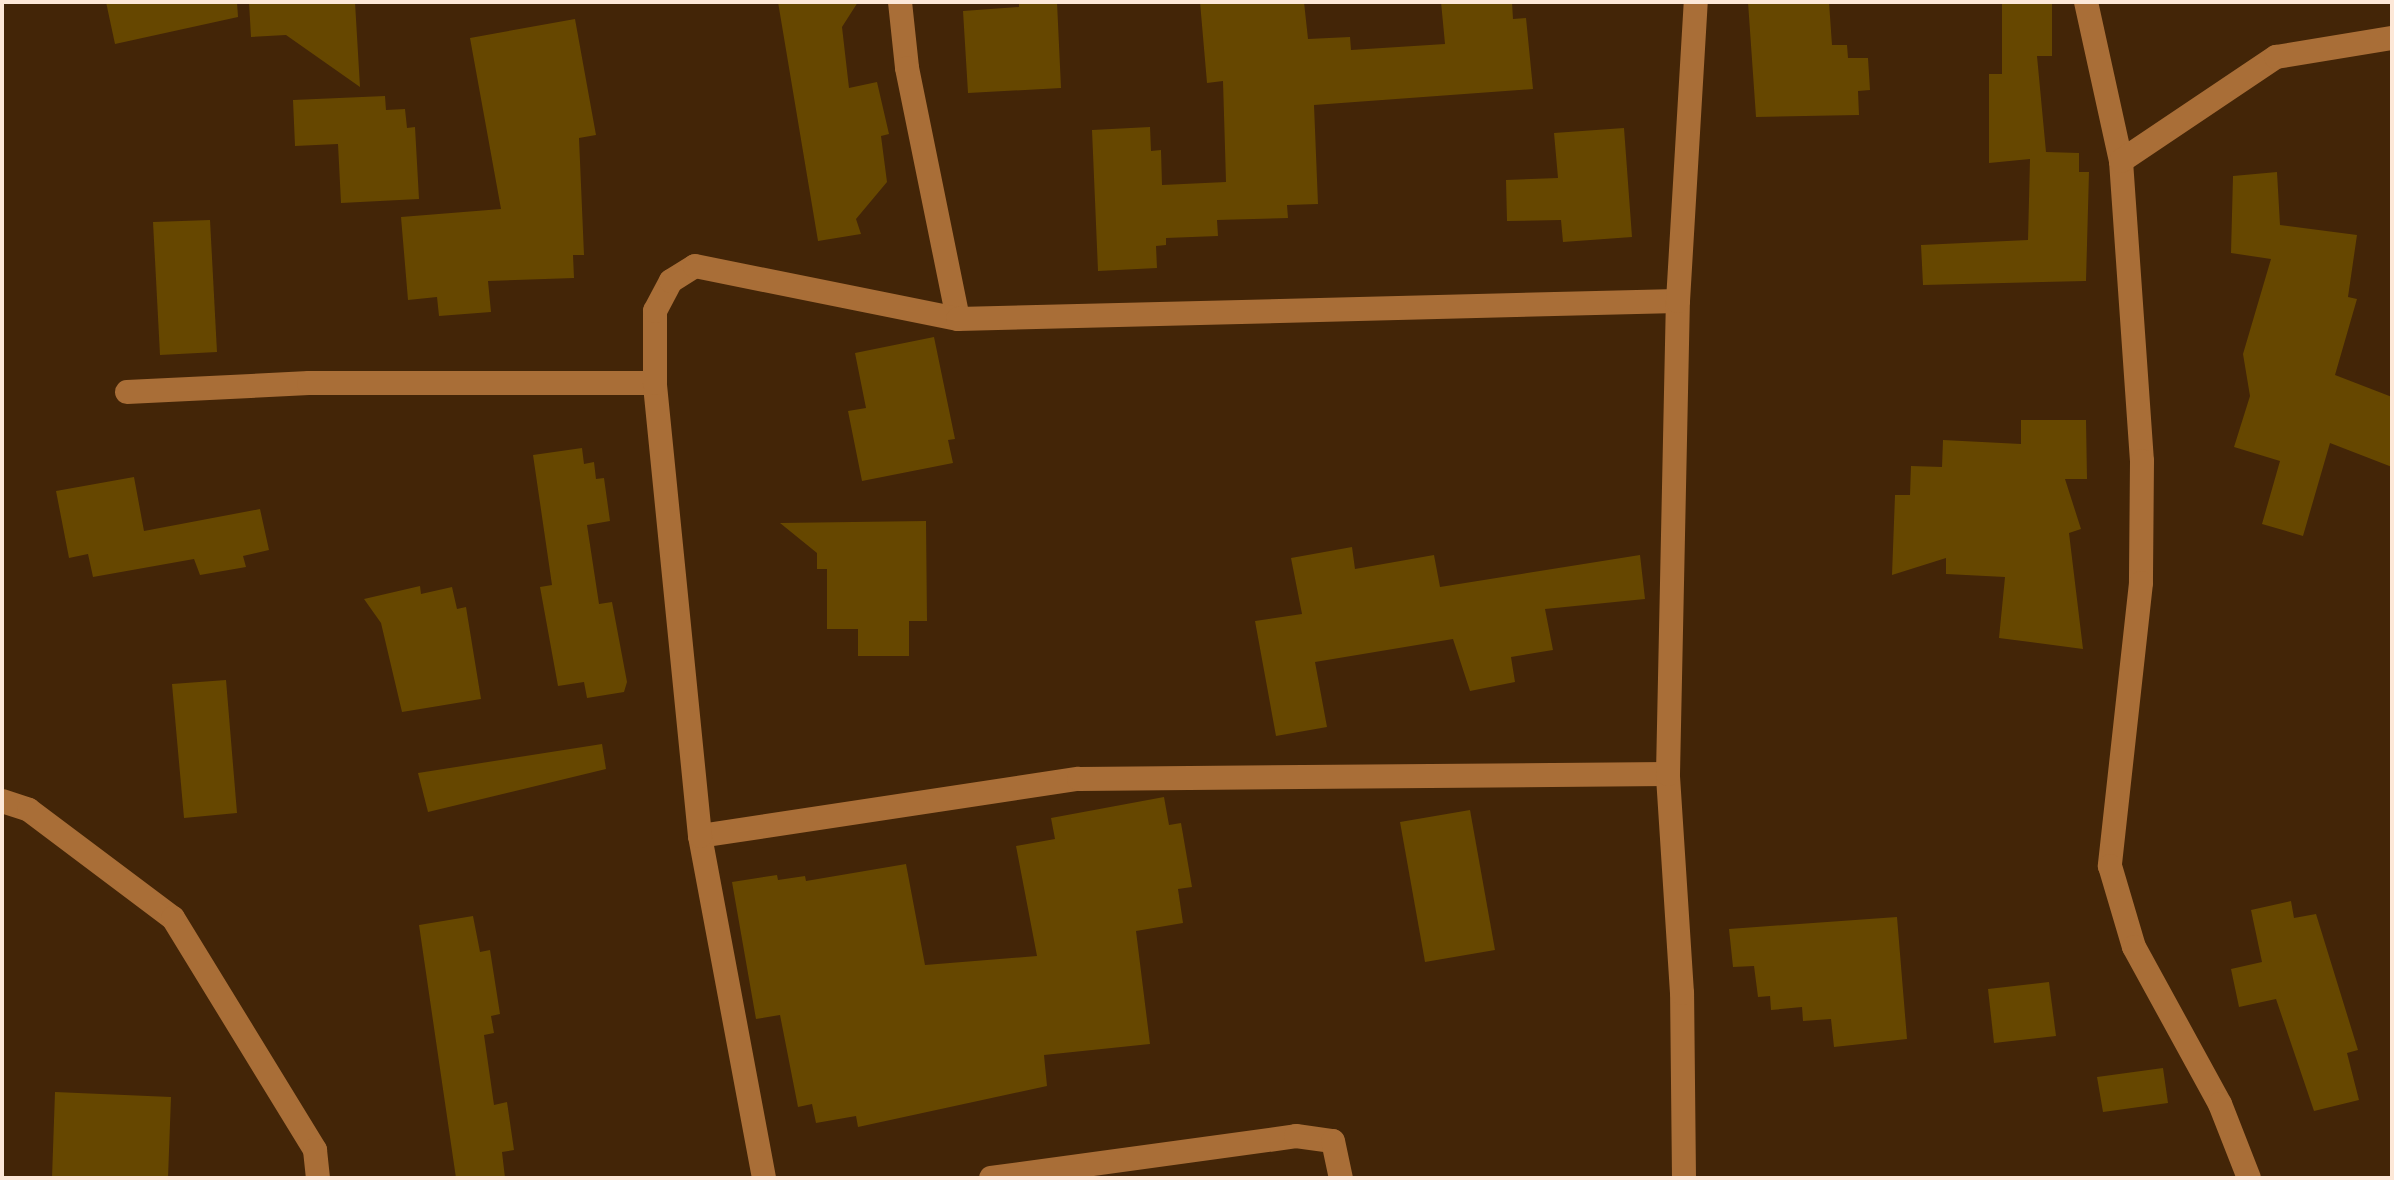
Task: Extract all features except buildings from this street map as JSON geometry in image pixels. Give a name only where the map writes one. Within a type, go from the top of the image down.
[{"type":"street","points":[[900,2],[907,68],[958,319]]},
{"type":"street","points":[[1684,1178],[1682,993],[1668,774],[1678,301],[1696,2]]},
{"type":"street","points":[[2086,2],[2121,161],[2142,461],[2141,583],[2110,866],[2134,947],[2220,1104],[2249,1178]]},
{"type":"street","points":[[2121,161],[2276,57],[2392,38]]},
{"type":"street","points":[[764,1178],[700,836],[655,383],[655,311],[671,281],[695,266],[958,319],[1678,301]]},
{"type":"street","points":[[127,392],[296,383],[655,383]]},
{"type":"street","points":[[700,836],[1079,779],[1668,774]]},
{"type":"street","points":[[2,801],[42,819],[173,918],[315,1150],[318,1178]]},
{"type":"street","points":[[991,1178],[1296,1136],[1333,1141],[1341,1178]]}]
